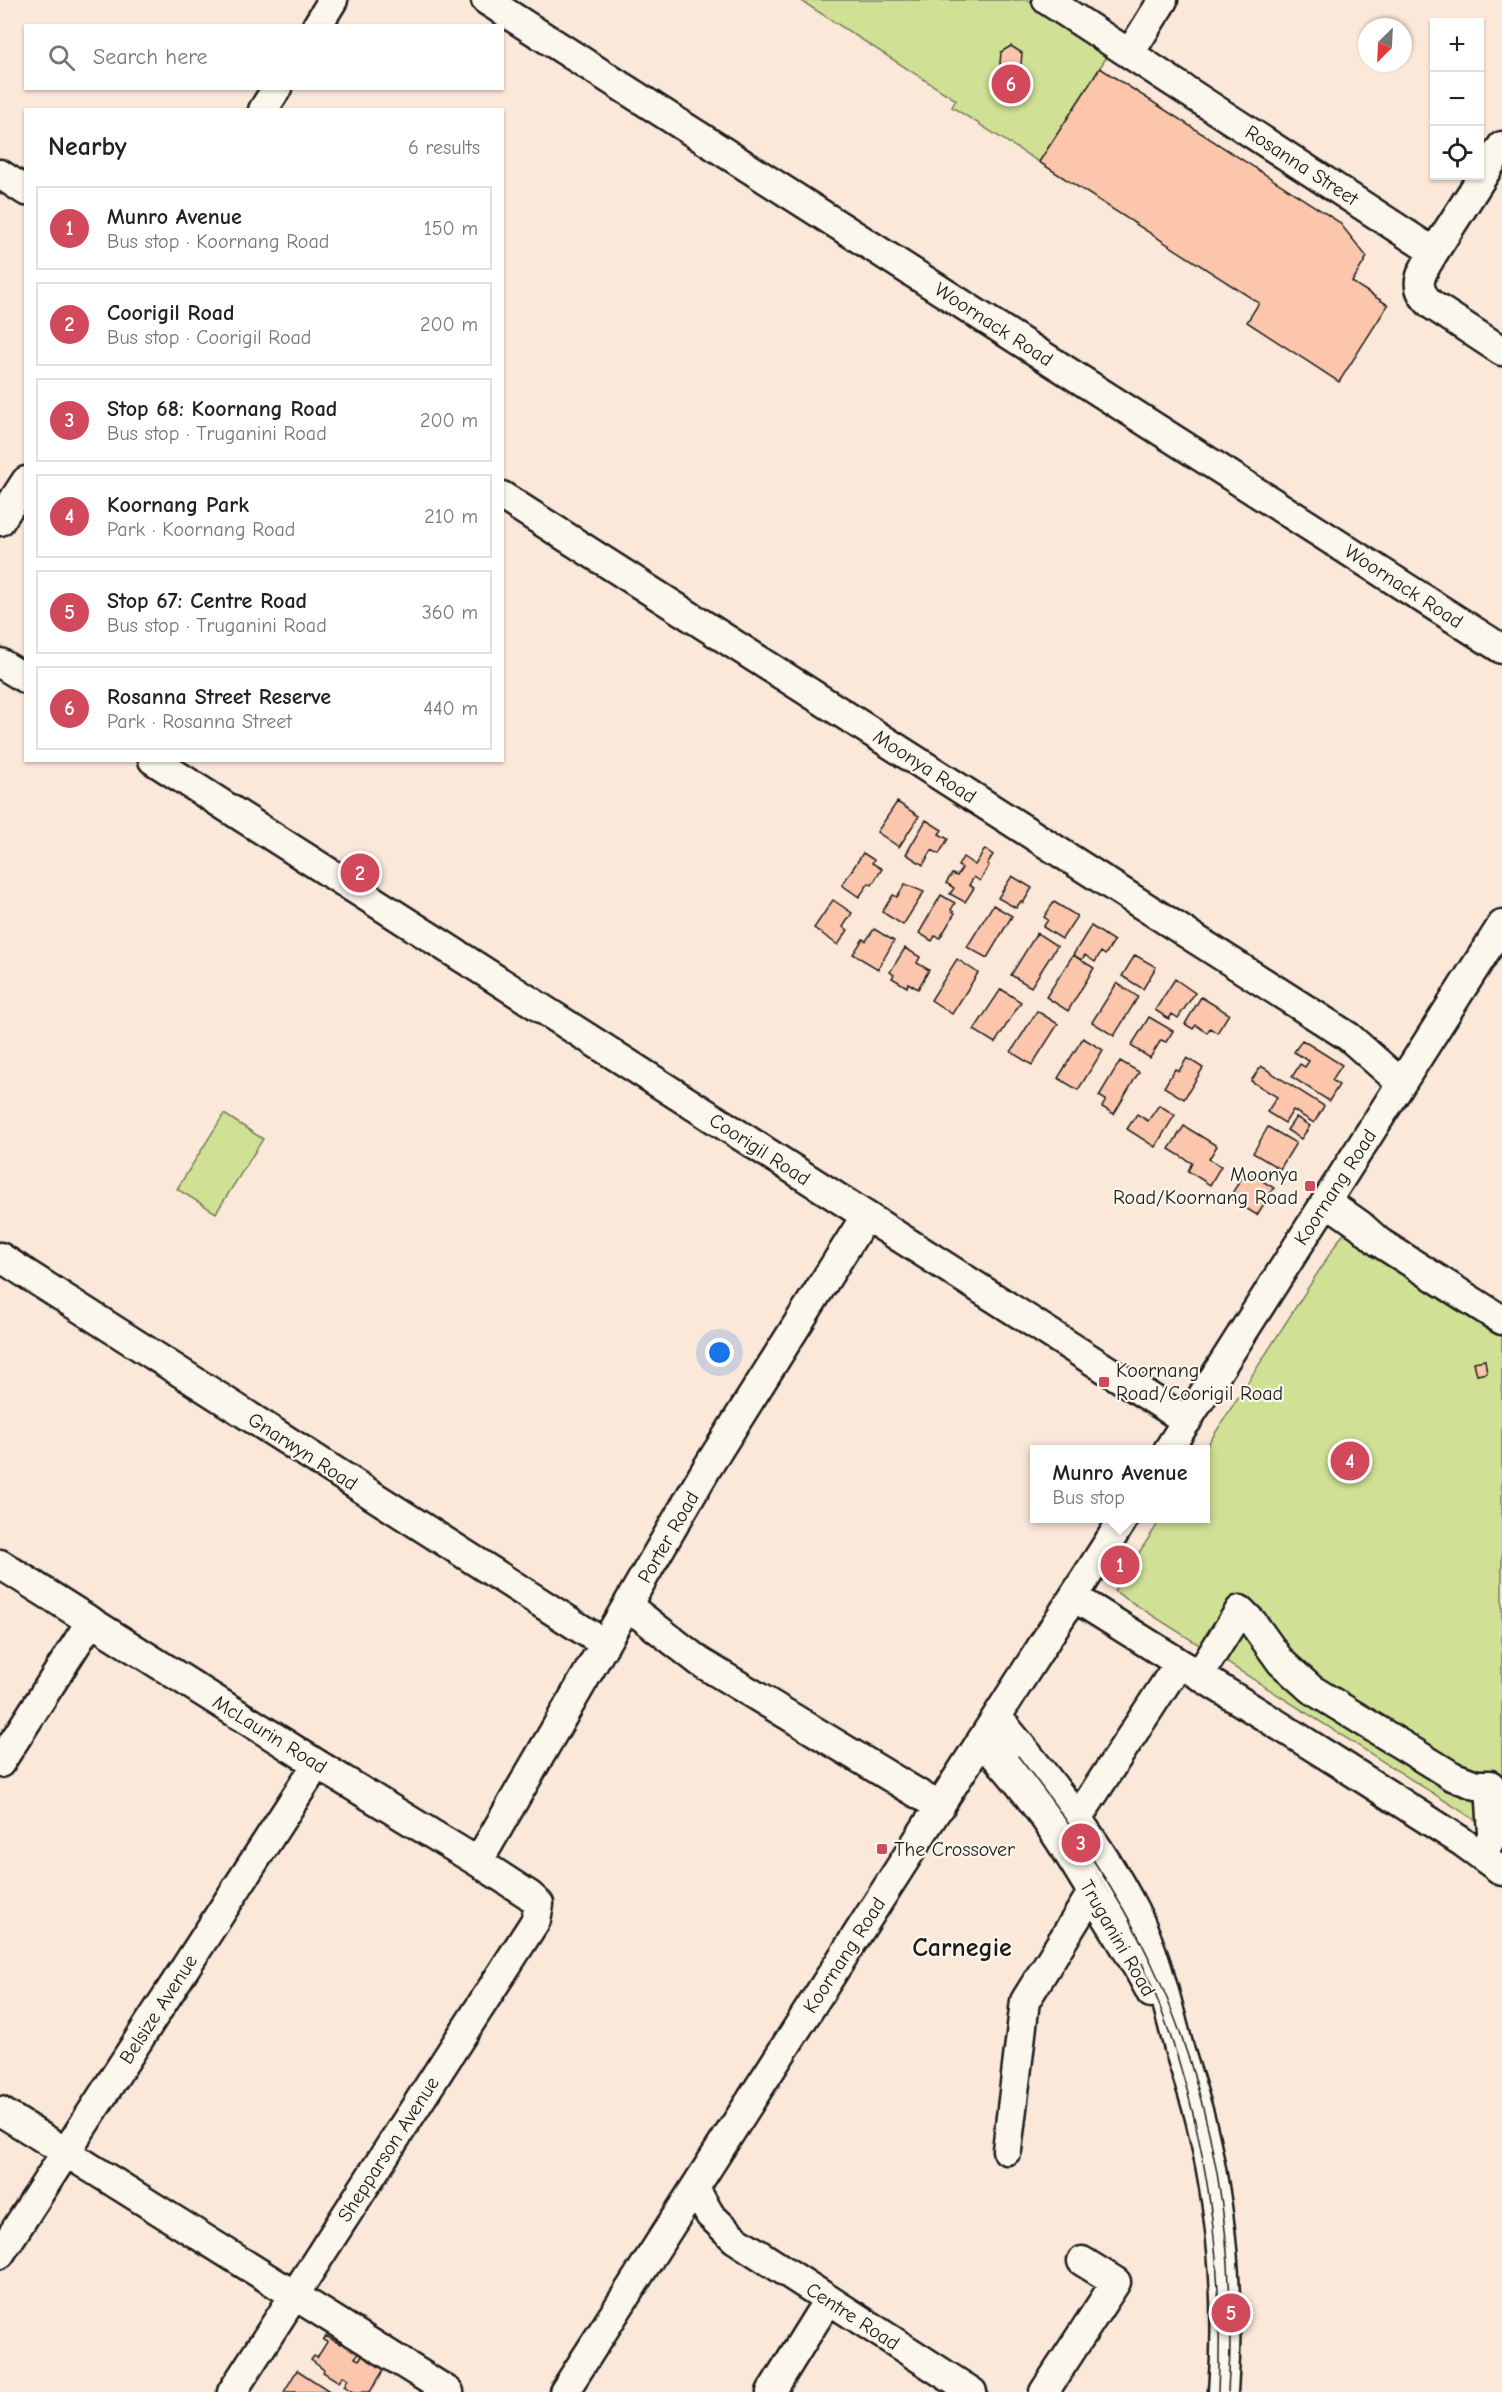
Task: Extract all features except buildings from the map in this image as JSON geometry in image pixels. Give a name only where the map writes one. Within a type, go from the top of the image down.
[{"type":"street","points":[[318,24],[333,0]]},
{"type":"street","name":"Woornack Road","points":[[486,0],[1502,649]]},
{"type":"street","name":"Rosanna Street","points":[[1047,0],[1434,252]]},
{"type":"street","points":[[1130,53],[1163,0]]},
{"type":"street","points":[[264,108],[276,90]]},
{"type":"street","points":[[1502,146],[1434,252],[1420,278],[1419,287],[1423,296],[1432,305],[1502,351]]},
{"type":"street","points":[[0,174],[24,190]]},
{"type":"street","points":[[0,520],[24,484]]},
{"type":"street","name":"Moonya Road","points":[[504,497],[1407,1074]]},
{"type":"street","points":[[0,663],[24,678]]},
{"type":"street","name":"Coorigil Road","points":[[156,762],[1187,1421]]},
{"type":"street","name":"Koornang Road","points":[[1171,1445],[1407,1074],[1494,956],[1502,925]]},
{"type":"street","points":[[1321,1210],[1360,1225],[1380,1242],[1502,1320]]},
{"type":"street","name":"Porter Road","points":[[478,1862],[707,1468],[866,1217]]},
{"type":"street","name":"Gnarwyn Road","points":[[0,1257],[617,1625]]},
{"type":"street","name":"Koornang Road","points":[[564,2392],[1121,1523]]},
{"type":"street","name":"McLaurin Road","points":[[0,1564],[317,1764],[478,1862],[539,1904]]},
{"type":"street","points":[[1074,1597],[1492,1863]]},
{"type":"street","points":[[1077,1819],[1190,1669],[1240,1610],[1253,1623],[1281,1662],[1311,1689],[1452,1776],[1476,1785],[1496,1784],[1492,1863]]},
{"type":"street","points":[[0,1763],[91,1621]]},
{"type":"street","points":[[617,1625],[700,1662],[939,1807]]},
{"type":"street","name":"Truganini Road","points":[[998,1718],[1034,1761],[1077,1819],[1134,1910],[1155,1959],[1201,2122],[1210,2167],[1220,2234],[1225,2314],[1223,2392]]},
{"type":"street","name":"Truganini Road","points":[[982,1742],[1010,1771],[1035,1805],[1092,1893],[1138,1967],[1180,2054]]},
{"type":"street","name":"Belsize Avenue","points":[[0,2254],[317,1764]]},
{"type":"street","points":[[1007,2151],[1025,2001],[1092,1893]]},
{"type":"street","name":"Shepparson Avenue","points":[[232,2392],[536,1920],[539,1904]]},
{"type":"street","points":[[0,2110],[448,2392]]},
{"type":"street","name":"Centre Road","points":[[695,2189],[710,2215],[735,2239],[972,2392]]},
{"type":"street","name":"Centre Road","points":[[674,2222],[702,2226],[735,2239]]},
{"type":"street","points":[[1044,2392],[1116,2282],[1082,2261]]},
{"type":"street","points":[[771,2392],[828,2300]]},
{"type":"green space","points":[[800,0],[1028,0],[1110,52],[1039,162],[952,107],[956,100]]},
{"type":"green space","points":[[224,1114],[263,1139],[216,1213],[177,1189]]},
{"type":"green space","points":[[1344,1234],[1362,1241],[1502,1332],[1502,1837],[1114,1591],[1158,1523],[1210,1523],[1210,1445],[1208,1445]]},
{"type":"tram line","points":[[1018,1756],[1073,1830],[1107,1881],[1151,1962],[1173,2013],[1191,2065],[1206,2118],[1225,2227],[1229,2281],[1228,2392]]},
{"type":"tram line","points":[[1142,1963],[1163,2014],[1180,2066],[1205,2173],[1218,2282],[1218,2392]]},
{"type":"place","name":"Rosanna Street Reserve","points":[[1011,84]]},
{"type":"place","name":"Coorigil Road","points":[[360,873]]},
{"type":"place","name":"Moonya Road/Koornang Road","points":[[1310,1186]]},
{"type":"place","name":"Koornang Road/Coorigil Road","points":[[1104,1382]]},
{"type":"place","name":"Koornang Park","points":[[1350,1461]]},
{"type":"place","name":"Munro Avenue","points":[[1120,1565]]},
{"type":"place","name":"Stop 68: Koornang Road","points":[[1081,1843]]},
{"type":"place","name":"The Crossover","points":[[882,1849]]},
{"type":"place","name":"Stop 67: Centre Road","points":[[1231,2313]]},
{"type":"district","name":"Carnegie","points":[[962,1947]]}]
